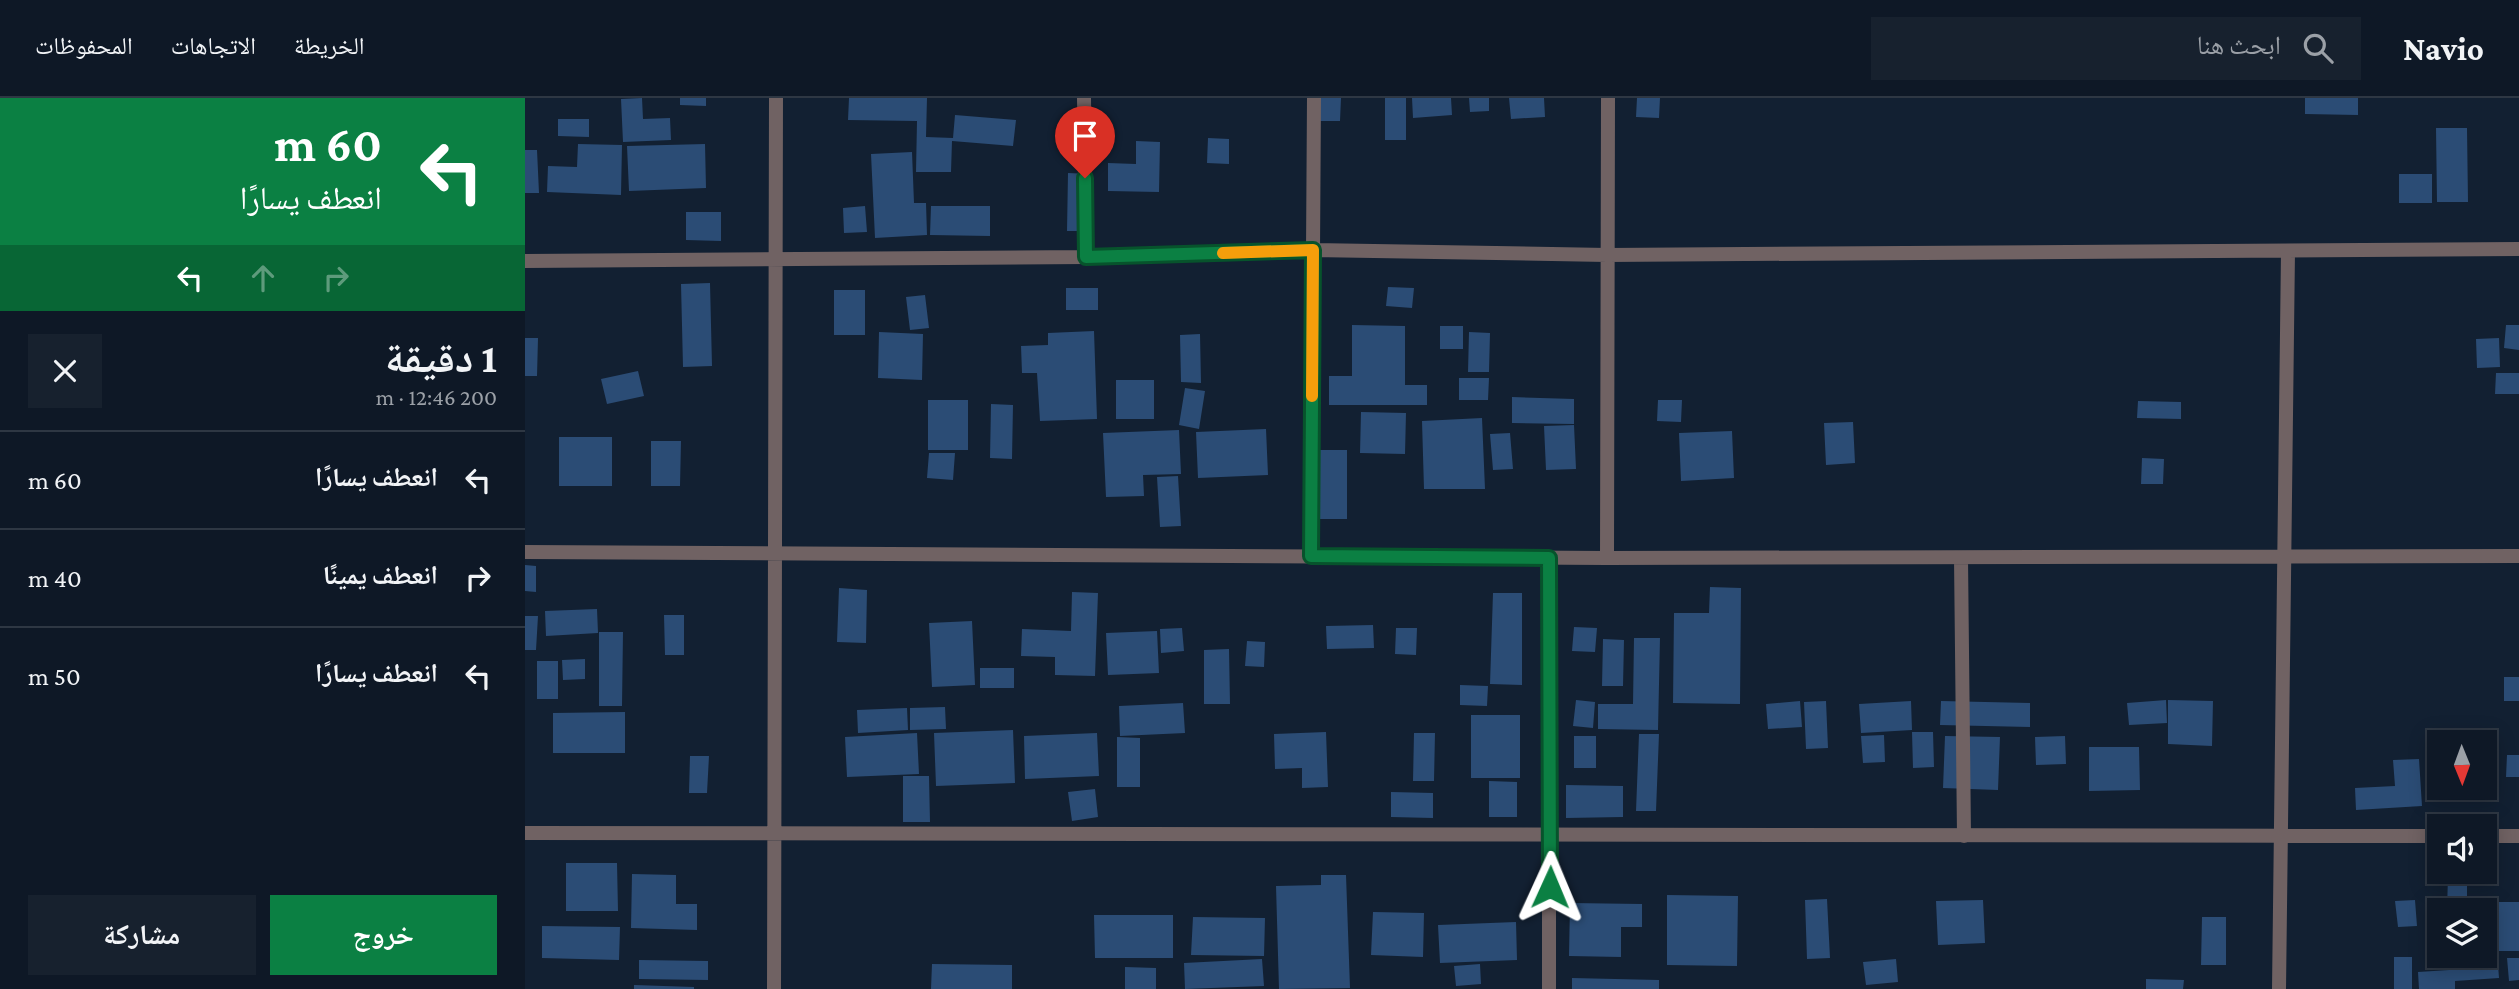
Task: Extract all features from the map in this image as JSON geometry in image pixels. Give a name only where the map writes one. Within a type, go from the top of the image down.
[{"type":"street","points":[[774,989],[776,98]]},
{"type":"street","points":[[1084,98],[1086,257]]},
{"type":"street","points":[[1311,556],[1314,98]]},
{"type":"street","points":[[1607,558],[1608,98]]},
{"type":"street","points":[[525,261],[1086,257],[1313,250],[1607,255],[2519,249]]},
{"type":"street","points":[[2279,989],[2283,836],[2288,251]]},
{"type":"street","points":[[525,552],[1549,558],[2519,556]]},
{"type":"street","points":[[1549,558],[1549,989]]},
{"type":"street","points":[[1961,558],[1964,836]]},
{"type":"street","points":[[525,833],[776,836],[2427,836]]},
{"type":"street","points":[[2497,836],[2519,836]]},
{"type":"building","points":[[642,98],[643,119],[670,118],[671,140],[623,142],[621,99]]},
{"type":"building","points":[[680,98],[706,98],[706,106],[680,105]]},
{"type":"building","points":[[849,98],[927,98],[926,137],[953,138],[955,115],[1016,120],[1013,146],[952,141],[951,172],[916,172],[917,121],[848,120]]},
{"type":"building","points":[[1319,98],[1341,98],[1340,121],[1318,121]]},
{"type":"building","points":[[1385,98],[1406,98],[1406,140],[1385,140]]},
{"type":"building","points":[[1412,98],[1451,98],[1452,115],[1413,118]]},
{"type":"building","points":[[1469,98],[1489,98],[1489,111],[1470,112]]},
{"type":"building","points":[[1509,98],[1544,98],[1545,117],[1511,119]]},
{"type":"building","points":[[1637,98],[1660,98],[1659,118],[1636,117]]},
{"type":"building","points":[[2305,98],[2358,98],[2358,115],[2305,114]]},
{"type":"building","points":[[558,119],[589,119],[589,137],[558,136]]},
{"type":"building","points":[[2436,128],[2467,128],[2468,202],[2437,202]]},
{"type":"building","points":[[1208,138],[1229,139],[1229,164],[1207,163]]},
{"type":"building","points":[[1136,141],[1160,142],[1159,192],[1108,191],[1108,163],[1136,164]]},
{"type":"building","points":[[578,144],[622,145],[621,195],[547,192],[548,166],[577,167]]},
{"type":"building","points":[[705,144],[706,188],[629,191],[627,146]]},
{"type":"building","points":[[525,150],[537,150],[539,193],[525,193]]},
{"type":"building","points":[[912,152],[914,203],[926,203],[927,235],[875,238],[871,154]]},
{"type":"building","points":[[1068,173],[1091,174],[1090,231],[1067,231]]},
{"type":"building","points":[[2399,174],[2432,174],[2432,203],[2399,203]]},
{"type":"building","points":[[865,206],[867,232],[844,233],[843,208]]},
{"type":"building","points":[[931,206],[990,206],[990,236],[930,235]]},
{"type":"building","points":[[686,212],[721,212],[721,241],[686,240]]},
{"type":"building","points":[[710,283],[712,366],[683,367],[681,284]]},
{"type":"building","points":[[1388,287],[1414,288],[1412,308],[1386,306]]},
{"type":"building","points":[[1066,288],[1098,288],[1098,310],[1066,310]]},
{"type":"building","points":[[834,290],[865,290],[865,335],[834,335]]},
{"type":"building","points":[[925,295],[929,328],[910,330],[906,297]]},
{"type":"building","points":[[1352,325],[1405,326],[1405,385],[1427,385],[1427,405],[1329,405],[1329,376],[1352,376]]},
{"type":"building","points":[[2506,325],[2519,325],[2519,350],[2504,348]]},
{"type":"building","points":[[1440,326],[1463,326],[1463,349],[1440,349]]},
{"type":"building","points":[[1094,331],[1097,419],[1040,421],[1037,373],[1022,373],[1021,346],[1048,345],[1048,333]]},
{"type":"building","points":[[879,332],[923,334],[922,380],[878,378]]},
{"type":"building","points":[[1469,332],[1490,333],[1489,372],[1468,372]]},
{"type":"building","points":[[1200,334],[1201,383],[1181,382],[1180,335]]},
{"type":"building","points":[[525,338],[538,338],[537,376],[525,376]]},
{"type":"building","points":[[2499,338],[2500,367],[2477,368],[2476,339]]},
{"type":"building","points":[[638,371],[644,396],[607,404],[601,379]]},
{"type":"building","points":[[2496,373],[2519,373],[2519,394],[2495,394]]},
{"type":"building","points":[[1459,378],[1489,378],[1488,400],[1459,400]]},
{"type":"building","points":[[1116,380],[1154,380],[1154,419],[1116,419]]},
{"type":"building","points":[[1185,388],[1205,391],[1199,429],[1179,425]]},
{"type":"building","points":[[1512,397],[1574,399],[1574,424],[1512,423]]},
{"type":"building","points":[[928,400],[968,400],[968,450],[928,450]]},
{"type":"building","points":[[1658,400],[1682,400],[1681,422],[1657,421]]},
{"type":"building","points":[[2138,401],[2181,402],[2181,419],[2137,418]]},
{"type":"building","points":[[991,404],[1013,405],[1012,459],[990,458]]},
{"type":"building","points":[[1361,412],[1406,413],[1405,454],[1360,453]]},
{"type":"building","points":[[1482,418],[1485,489],[1424,489],[1422,421]]},
{"type":"building","points":[[1853,422],[1855,463],[1826,465],[1824,423]]},
{"type":"building","points":[[1574,425],[1576,469],[1546,470],[1544,426]]},
{"type":"building","points":[[1266,429],[1268,475],[1198,478],[1196,432]]},
{"type":"building","points":[[1179,430],[1181,474],[1143,475],[1144,496],[1106,497],[1103,433]]},
{"type":"building","points":[[1732,431],[1734,478],[1681,481],[1679,433]]},
{"type":"building","points":[[1510,433],[1513,469],[1493,470],[1490,434]]},
{"type":"building","points":[[559,437],[612,437],[612,486],[559,486]]},
{"type":"building","points":[[651,441],[681,441],[680,486],[651,486]]},
{"type":"building","points":[[1318,450],[1347,450],[1347,519],[1317,519]]},
{"type":"building","points":[[929,453],[955,453],[953,480],[927,478]]},
{"type":"building","points":[[2142,458],[2164,459],[2163,484],[2141,484]]},
{"type":"building","points":[[1178,476],[1181,526],[1160,527],[1157,477]]},
{"type":"building","points":[[525,565],[536,566],[536,592],[525,591]]},
{"type":"building","points":[[1710,587],[1741,588],[1740,704],[1673,703],[1674,613],[1709,613]]},
{"type":"building","points":[[839,588],[867,590],[866,643],[837,642]]},
{"type":"building","points":[[1072,592],[1098,593],[1095,676],[1055,675],[1055,657],[1021,656],[1022,629],[1071,631]]},
{"type":"building","points":[[1493,593],[1522,593],[1522,685],[1490,684]]},
{"type":"building","points":[[597,609],[598,633],[546,636],[545,611]]},
{"type":"building","points":[[664,615],[684,615],[684,655],[665,655]]},
{"type":"building","points":[[525,616],[538,616],[536,650],[525,650]]},
{"type":"building","points":[[972,621],[975,685],[932,687],[929,623]]},
{"type":"building","points":[[1373,625],[1374,648],[1327,649],[1326,626]]},
{"type":"building","points":[[1574,627],[1597,628],[1595,652],[1572,651]]},
{"type":"building","points":[[1182,628],[1184,651],[1161,653],[1160,629]]},
{"type":"building","points":[[1396,628],[1417,628],[1416,655],[1395,654]]},
{"type":"building","points":[[1157,631],[1159,673],[1108,675],[1106,633]]},
{"type":"building","points":[[599,632],[623,632],[622,706],[599,706]]},
{"type":"building","points":[[1634,638],[1660,638],[1658,730],[1598,729],[1598,704],[1633,704]]},
{"type":"building","points":[[1603,639],[1624,640],[1623,686],[1602,686]]},
{"type":"building","points":[[1247,641],[1265,642],[1264,667],[1245,666]]},
{"type":"building","points":[[1229,649],[1230,704],[1204,704],[1204,650]]},
{"type":"building","points":[[585,659],[585,679],[563,680],[562,660]]},
{"type":"building","points":[[537,661],[558,661],[558,699],[537,699]]},
{"type":"building","points":[[980,668],[1014,668],[1014,688],[980,688]]},
{"type":"building","points":[[2504,677],[2519,677],[2519,701],[2504,701]]},
{"type":"building","points":[[1460,685],[1488,686],[1487,706],[1460,705]]},
{"type":"building","points":[[1576,700],[1595,702],[1593,728],[1573,726]]},
{"type":"building","points":[[2166,700],[2167,723],[2129,725],[2127,703]]},
{"type":"building","points":[[2168,700],[2213,701],[2212,746],[2168,744]]},
{"type":"building","points":[[1800,701],[1802,727],[1768,729],[1766,704]]},
{"type":"building","points":[[1826,701],[1828,748],[1806,749],[1804,702]]},
{"type":"building","points":[[1911,701],[1912,730],[1861,733],[1859,704]]},
{"type":"building","points":[[1941,701],[2030,703],[2030,727],[1940,725]]},
{"type":"building","points":[[1183,703],[1185,733],[1120,736],[1119,706]]},
{"type":"building","points":[[945,707],[946,729],[910,730],[910,708]]},
{"type":"building","points":[[907,708],[908,730],[858,733],[857,710]]},
{"type":"building","points":[[625,712],[625,753],[553,753],[553,713]]},
{"type":"building","points":[[1471,715],[1520,715],[1520,778],[1471,778]]},
{"type":"building","points":[[1013,730],[1015,783],[936,786],[934,733]]},
{"type":"building","points":[[1326,732],[1328,787],[1302,788],[1302,768],[1275,769],[1274,734]]},
{"type":"building","points":[[1912,732],[1933,732],[1934,767],[1913,768]]},
{"type":"building","points":[[917,733],[919,774],[847,777],[845,737]]},
{"type":"building","points":[[1097,733],[1099,776],[1025,779],[1024,736]]},
{"type":"building","points":[[1414,733],[1435,733],[1434,781],[1413,781]]},
{"type":"building","points":[[1639,734],[1659,734],[1656,811],[1636,811]]},
{"type":"building","points":[[1884,735],[1885,762],[1863,763],[1861,736]]},
{"type":"building","points":[[1574,736],[1596,736],[1596,768],[1574,768]]},
{"type":"building","points":[[1945,736],[2000,737],[1998,790],[1943,788]]},
{"type":"building","points":[[2065,736],[2066,764],[2036,765],[2035,737]]},
{"type":"building","points":[[1117,737],[1140,738],[1140,787],[1117,787]]},
{"type":"building","points":[[2089,747],[2139,747],[2140,790],[2089,791]]},
{"type":"building","points":[[2507,755],[2519,755],[2519,777],[2506,777]]},
{"type":"building","points":[[690,756],[709,756],[707,793],[689,793]]},
{"type":"building","points":[[2419,759],[2422,806],[2356,810],[2355,788],[2395,786],[2393,760]]},
{"type":"building","points":[[903,776],[929,776],[930,822],[903,822]]},
{"type":"building","points":[[1489,781],[1517,782],[1517,817],[1489,817]]},
{"type":"building","points":[[1566,785],[1623,786],[1623,817],[1566,818]]},
{"type":"building","points":[[1095,789],[1098,817],[1072,821],[1068,792]]},
{"type":"building","points":[[1391,792],[1433,793],[1433,818],[1391,817]]},
{"type":"building","points":[[566,863],[617,863],[618,911],[566,911]]},
{"type":"building","points":[[632,874],[676,875],[676,904],[697,904],[697,930],[631,928]]},
{"type":"building","points":[[1321,875],[1346,875],[1350,988],[1279,989],[1276,886],[1321,885]]},
{"type":"building","points":[[2448,884],[2467,884],[2467,898],[2447,898]]},
{"type":"building","points":[[1667,895],[1738,896],[1737,966],[1667,965]]},
{"type":"building","points":[[1827,899],[1830,958],[1807,959],[1805,900]]},
{"type":"building","points":[[1983,900],[1985,943],[1938,945],[1936,901]]},
{"type":"building","points":[[2415,900],[2417,926],[2398,927],[2395,901]]},
{"type":"building","points":[[2499,902],[2519,902],[2519,951],[2497,951]]},
{"type":"building","points":[[1570,903],[1642,904],[1642,927],[1621,927],[1621,957],[1569,956]]},
{"type":"building","points":[[1373,912],[1424,913],[1423,957],[1371,955]]},
{"type":"building","points":[[1094,915],[1173,915],[1173,958],[1095,958]]},
{"type":"building","points":[[1193,917],[1265,918],[1264,956],[1191,955]]},
{"type":"building","points":[[2202,917],[2226,917],[2226,965],[2201,965]]},
{"type":"building","points":[[1516,922],[1517,960],[1440,963],[1438,925]]},
{"type":"building","points":[[542,926],[620,927],[619,960],[542,958]]},
{"type":"building","points":[[2497,951],[2499,978],[2455,981],[2455,989],[2419,989],[2418,972],[2497,968]]},
{"type":"building","points":[[2394,957],[2412,957],[2412,989],[2394,989]]},
{"type":"building","points":[[2507,958],[2519,958],[2519,980],[2509,981]]},
{"type":"building","points":[[1262,959],[1264,986],[1185,989],[1184,963]]},
{"type":"building","points":[[1896,959],[1898,982],[1866,985],[1863,962]]},
{"type":"building","points":[[639,960],[708,961],[708,980],[639,979]]},
{"type":"building","points":[[932,964],[1012,965],[1012,989],[931,989]]},
{"type":"building","points":[[1480,964],[1481,984],[1456,986],[1454,966]]},
{"type":"building","points":[[1125,967],[1156,968],[1156,989],[1125,989]]},
{"type":"building","points":[[1572,978],[1659,980],[1659,989],[1572,989]]},
{"type":"building","points":[[2146,979],[2184,980],[2183,989],[2146,989]]},
{"type":"building","points":[[634,985],[694,987],[694,989],[634,989]]},
{"type":"slow traffic","points":[[1223,253],[1313,250],[1312,396]]},
{"type":"route","points":[[1085,178],[1086,257],[1313,250],[1311,556],[1549,558],[1550,887]]}]
